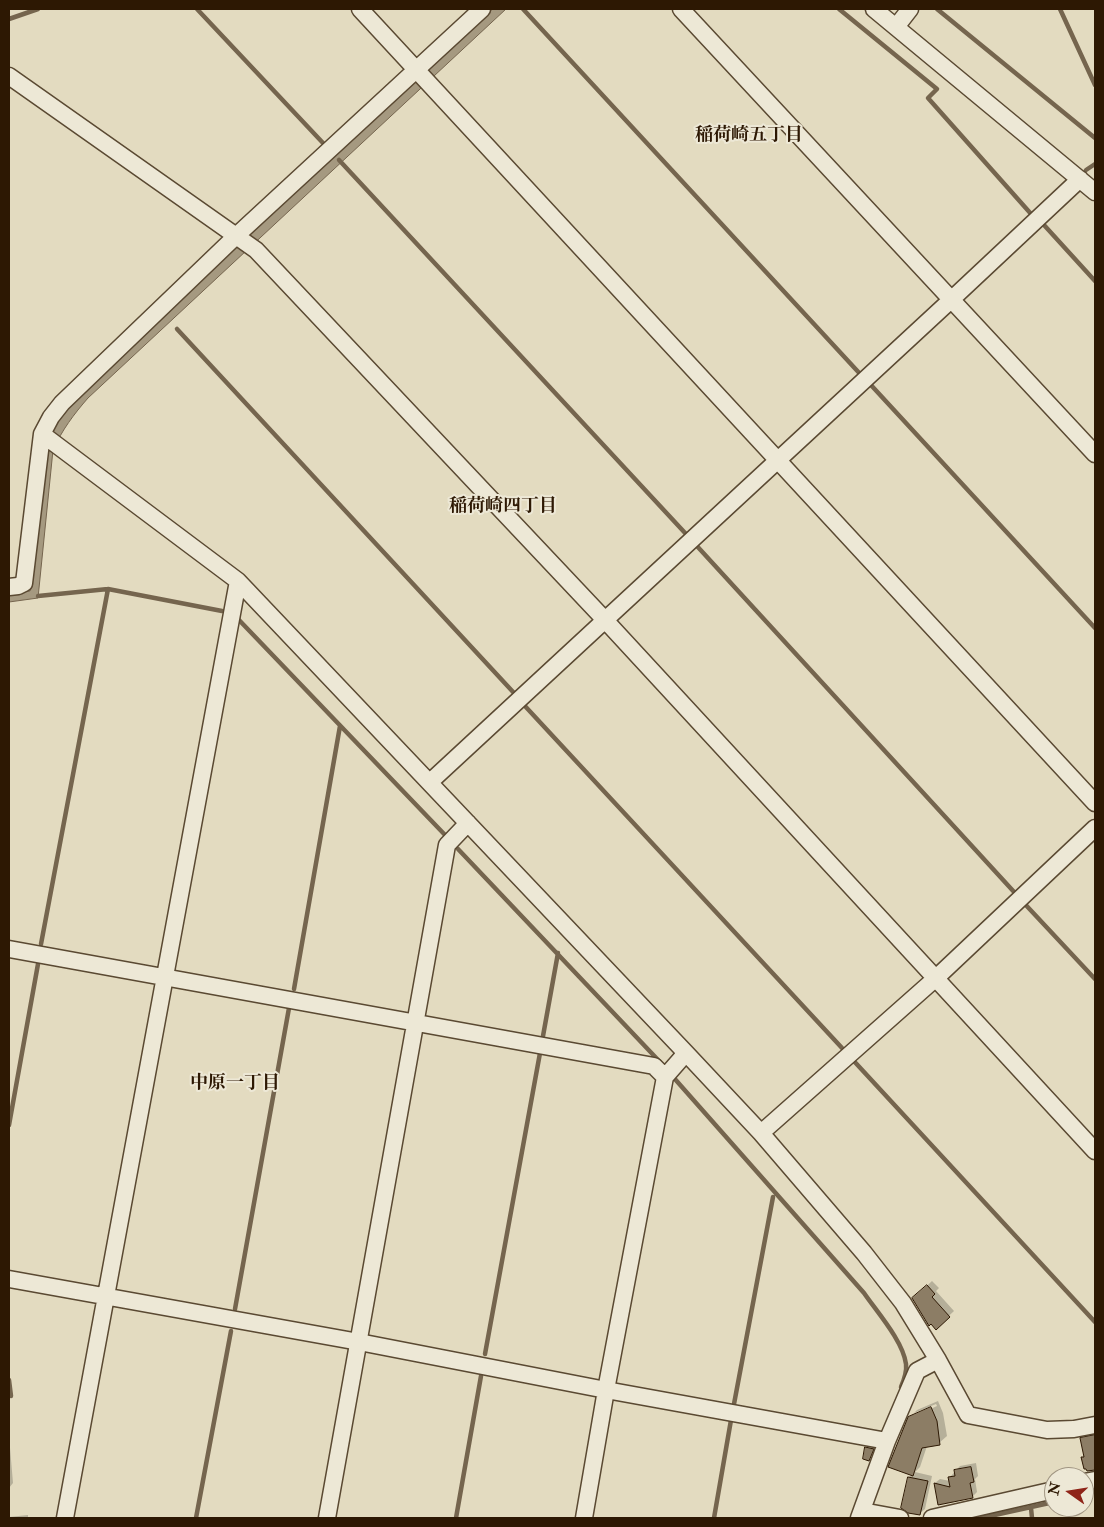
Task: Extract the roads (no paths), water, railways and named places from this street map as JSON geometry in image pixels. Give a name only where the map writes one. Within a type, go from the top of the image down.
[{"type":"street","points":[[360,9],[1095,803]]},
{"type":"street","points":[[9,587],[24,583],[51,417],[62,403],[236,236],[482,9]]},
{"type":"street","points":[[681,9],[1095,454]]},
{"type":"street","points":[[874,9],[1095,192]]},
{"type":"street","points":[[896,27],[910,9]]},
{"type":"street","points":[[9,76],[256,250],[605,620],[1095,1150]]},
{"type":"street","points":[[430,782],[1080,179]]},
{"type":"street","points":[[49,438],[238,581],[762,1133],[903,1302],[968,1415],[1047,1430],[1074,1429],[1095,1425]]},
{"type":"street","points":[[65,1518],[238,581]]},
{"type":"street","points":[[326,1518],[447,845],[468,823]]},
{"type":"street","points":[[762,1133],[936,978],[1095,828]]},
{"type":"street","points":[[9,949],[654,1066],[664,1077]]},
{"type":"street","points":[[584,1518],[664,1077],[686,1053]]},
{"type":"street","points":[[9,1279],[358,1342],[606,1390],[887,1440]]},
{"type":"street","points":[[900,1518],[860,1514],[887,1440],[918,1371],[938,1360]]},
{"type":"street","points":[[932,1518],[1044,1492]]},
{"type":"waterway","points":[[9,19],[38,9]]},
{"type":"waterway","points":[[197,9],[323,143]]},
{"type":"waterway","points":[[523,9],[862,376]]},
{"type":"waterway","points":[[839,9],[937,89],[928,98],[1032,215]]},
{"type":"waterway","points":[[937,9],[1095,138]]},
{"type":"waterway","points":[[1060,9],[1095,85]]},
{"type":"waterway","points":[[339,160],[686,534]]},
{"type":"waterway","points":[[1086,170],[1095,164]]},
{"type":"waterway","points":[[1044,225],[1095,281]]},
{"type":"waterway","points":[[177,329],[514,693]]},
{"type":"waterway","points":[[870,384],[1095,628]]},
{"type":"waterway","points":[[696,545],[1015,893]]},
{"type":"waterway","points":[[38,596],[108,589],[222,611]]},
{"type":"waterway","points":[[41,944],[108,589]]},
{"type":"waterway","points":[[239,620],[446,836]]},
{"type":"waterway","points":[[524,705],[842,1048]]},
{"type":"waterway","points":[[294,989],[340,726]]},
{"type":"waterway","points":[[458,849],[660,1062]]},
{"type":"waterway","points":[[1023,902],[1095,979]]},
{"type":"waterway","points":[[543,1036],[558,953]]},
{"type":"waterway","points":[[9,1125],[38,964]]},
{"type":"waterway","points":[[235,1309],[289,1008]]},
{"type":"waterway","points":[[485,1354],[540,1053]]},
{"type":"waterway","points":[[852,1059],[1095,1322]]},
{"type":"waterway","points":[[674,1078],[864,1293],[895,1336],[904,1355],[906,1370],[901,1387]]},
{"type":"waterway","points":[[734,1404],[773,1197]]},
{"type":"waterway","points":[[196,1518],[231,1331]]},
{"type":"waterway","points":[[456,1518],[481,1376]]},
{"type":"waterway","points":[[9,1380],[11,1396]]},
{"type":"waterway","points":[[714,1518],[731,1420]]},
{"type":"waterway","points":[[981,1518],[1044,1504]]},
{"type":"waterway","points":[[1031,1508],[1032,1518]]},
{"type":"district","name":"稲荷崎五丁目","points":[[749,136]]},
{"type":"district","name":"稲荷崎四丁目","points":[[503,507]]},
{"type":"district","name":"中原一丁目","points":[[235,1084]]}]
